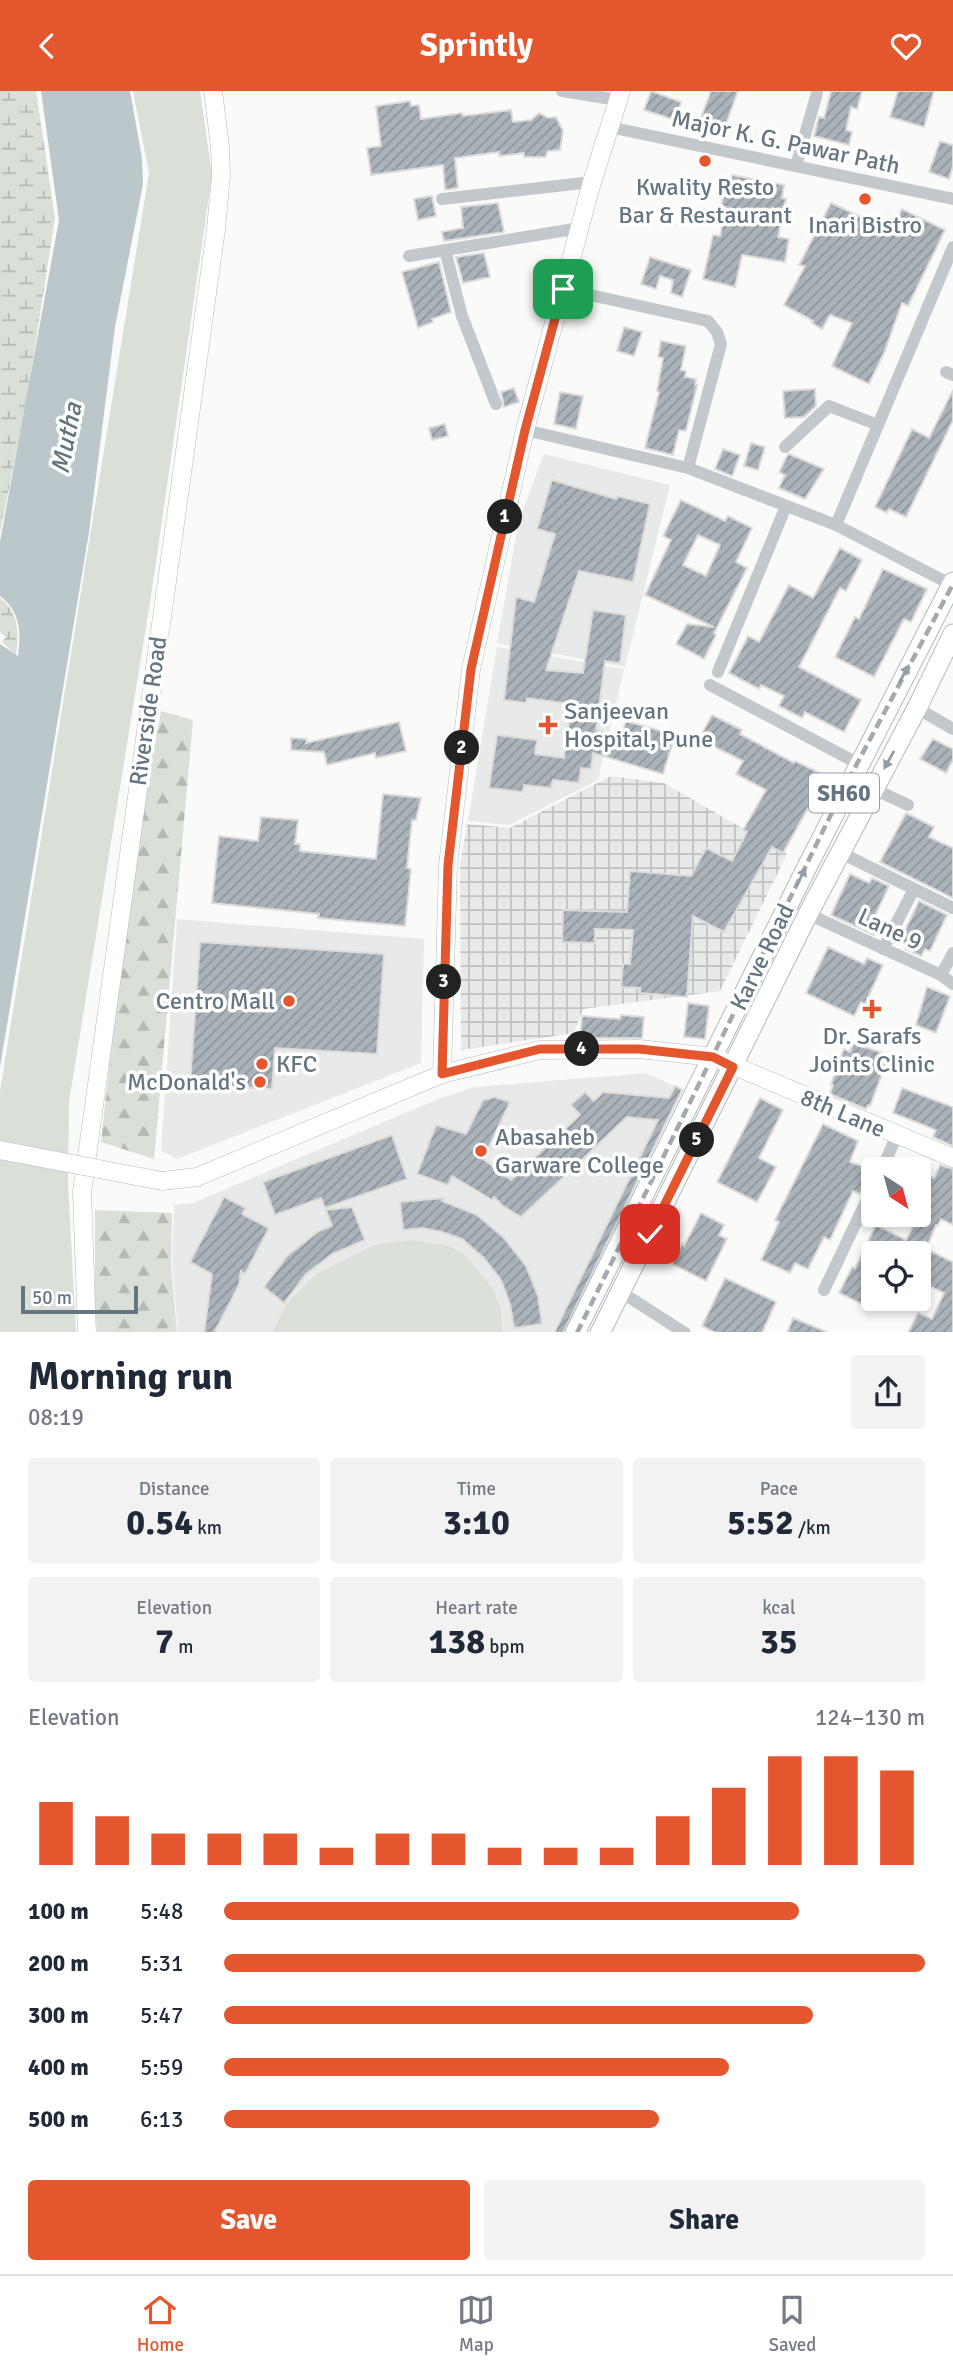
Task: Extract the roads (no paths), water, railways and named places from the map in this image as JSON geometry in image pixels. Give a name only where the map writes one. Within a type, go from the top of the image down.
[{"type":"main road","name":"Karve Road","points":[[575,1332],[952,584]]},
{"type":"main road","name":"Karve Road","points":[[600,1332],[839,852],[917,708],[953,634]]},
{"type":"street","name":"Riverside Road","points":[[87,1332],[82,1201],[86,1144],[216,229],[221,175],[212,91]]},
{"type":"street","points":[[442,1074],[448,865],[471,669],[525,430],[592,182],[620,96],[562,91]]},
{"type":"street","points":[[796,166],[817,93]]},
{"type":"street","name":"Major K. G. Pawar Path","points":[[610,127],[953,199]]},
{"type":"street","points":[[442,199],[592,182]]},
{"type":"street","points":[[409,256],[580,228]]},
{"type":"street","points":[[836,525],[953,247]]},
{"type":"street","points":[[445,250],[462,316],[496,404]]},
{"type":"street","points":[[563,289],[708,321],[713,325],[721,344],[688,468]]},
{"type":"street","points":[[785,447],[830,406],[878,425]]},
{"type":"street","points":[[525,430],[688,468],[836,525],[952,584]]},
{"type":"street","points":[[718,672],[786,506]]},
{"type":"street","points":[[710,685],[859,764]]},
{"type":"street","points":[[917,708],[953,729]]},
{"type":"street","points":[[874,789],[908,805]]},
{"type":"street","points":[[839,852],[953,908]]},
{"type":"street","points":[[883,949],[914,889]]},
{"type":"street","name":"Lane 9","points":[[808,914],[953,983]]},
{"type":"street","points":[[941,975],[953,953]]},
{"type":"street","points":[[0,1150],[162,1181],[197,1177],[442,1074],[540,1049],[639,1049],[713,1057]]},
{"type":"street","name":"8th Lane","points":[[713,1057],[953,1158]]},
{"type":"street","points":[[887,1157],[897,1135]]},
{"type":"street","points":[[824,1290],[861,1212]]},
{"type":"street","points":[[621,1292],[685,1332]]},
{"type":"water","name":"Mutha","points":[[41,91],[130,91],[142,158],[143,184],[115,327],[89,532],[0,1067],[0,644],[18,656],[19,639],[16,616],[0,596],[0,542],[59,220]]},
{"type":"railway","points":[[577,1332],[844,788],[953,584]]},
{"type":"place","name":"Kwality Resto Bar & Restaurant","points":[[705,161]]},
{"type":"place","name":"Inari Bistro","points":[[865,199]]},
{"type":"place","name":"Sanjeevan Hospital, Pune","points":[[548,725]]},
{"type":"place","name":"Centro Mall","points":[[289,1001]]},
{"type":"place","name":"Dr. Sarafs Joints Clinic","points":[[872,1009]]},
{"type":"place","name":"KFC","points":[[262,1064]]},
{"type":"place","name":"McDonald's","points":[[260,1082]]},
{"type":"place","name":"Abasaheb Garware College","points":[[481,1151]]}]
